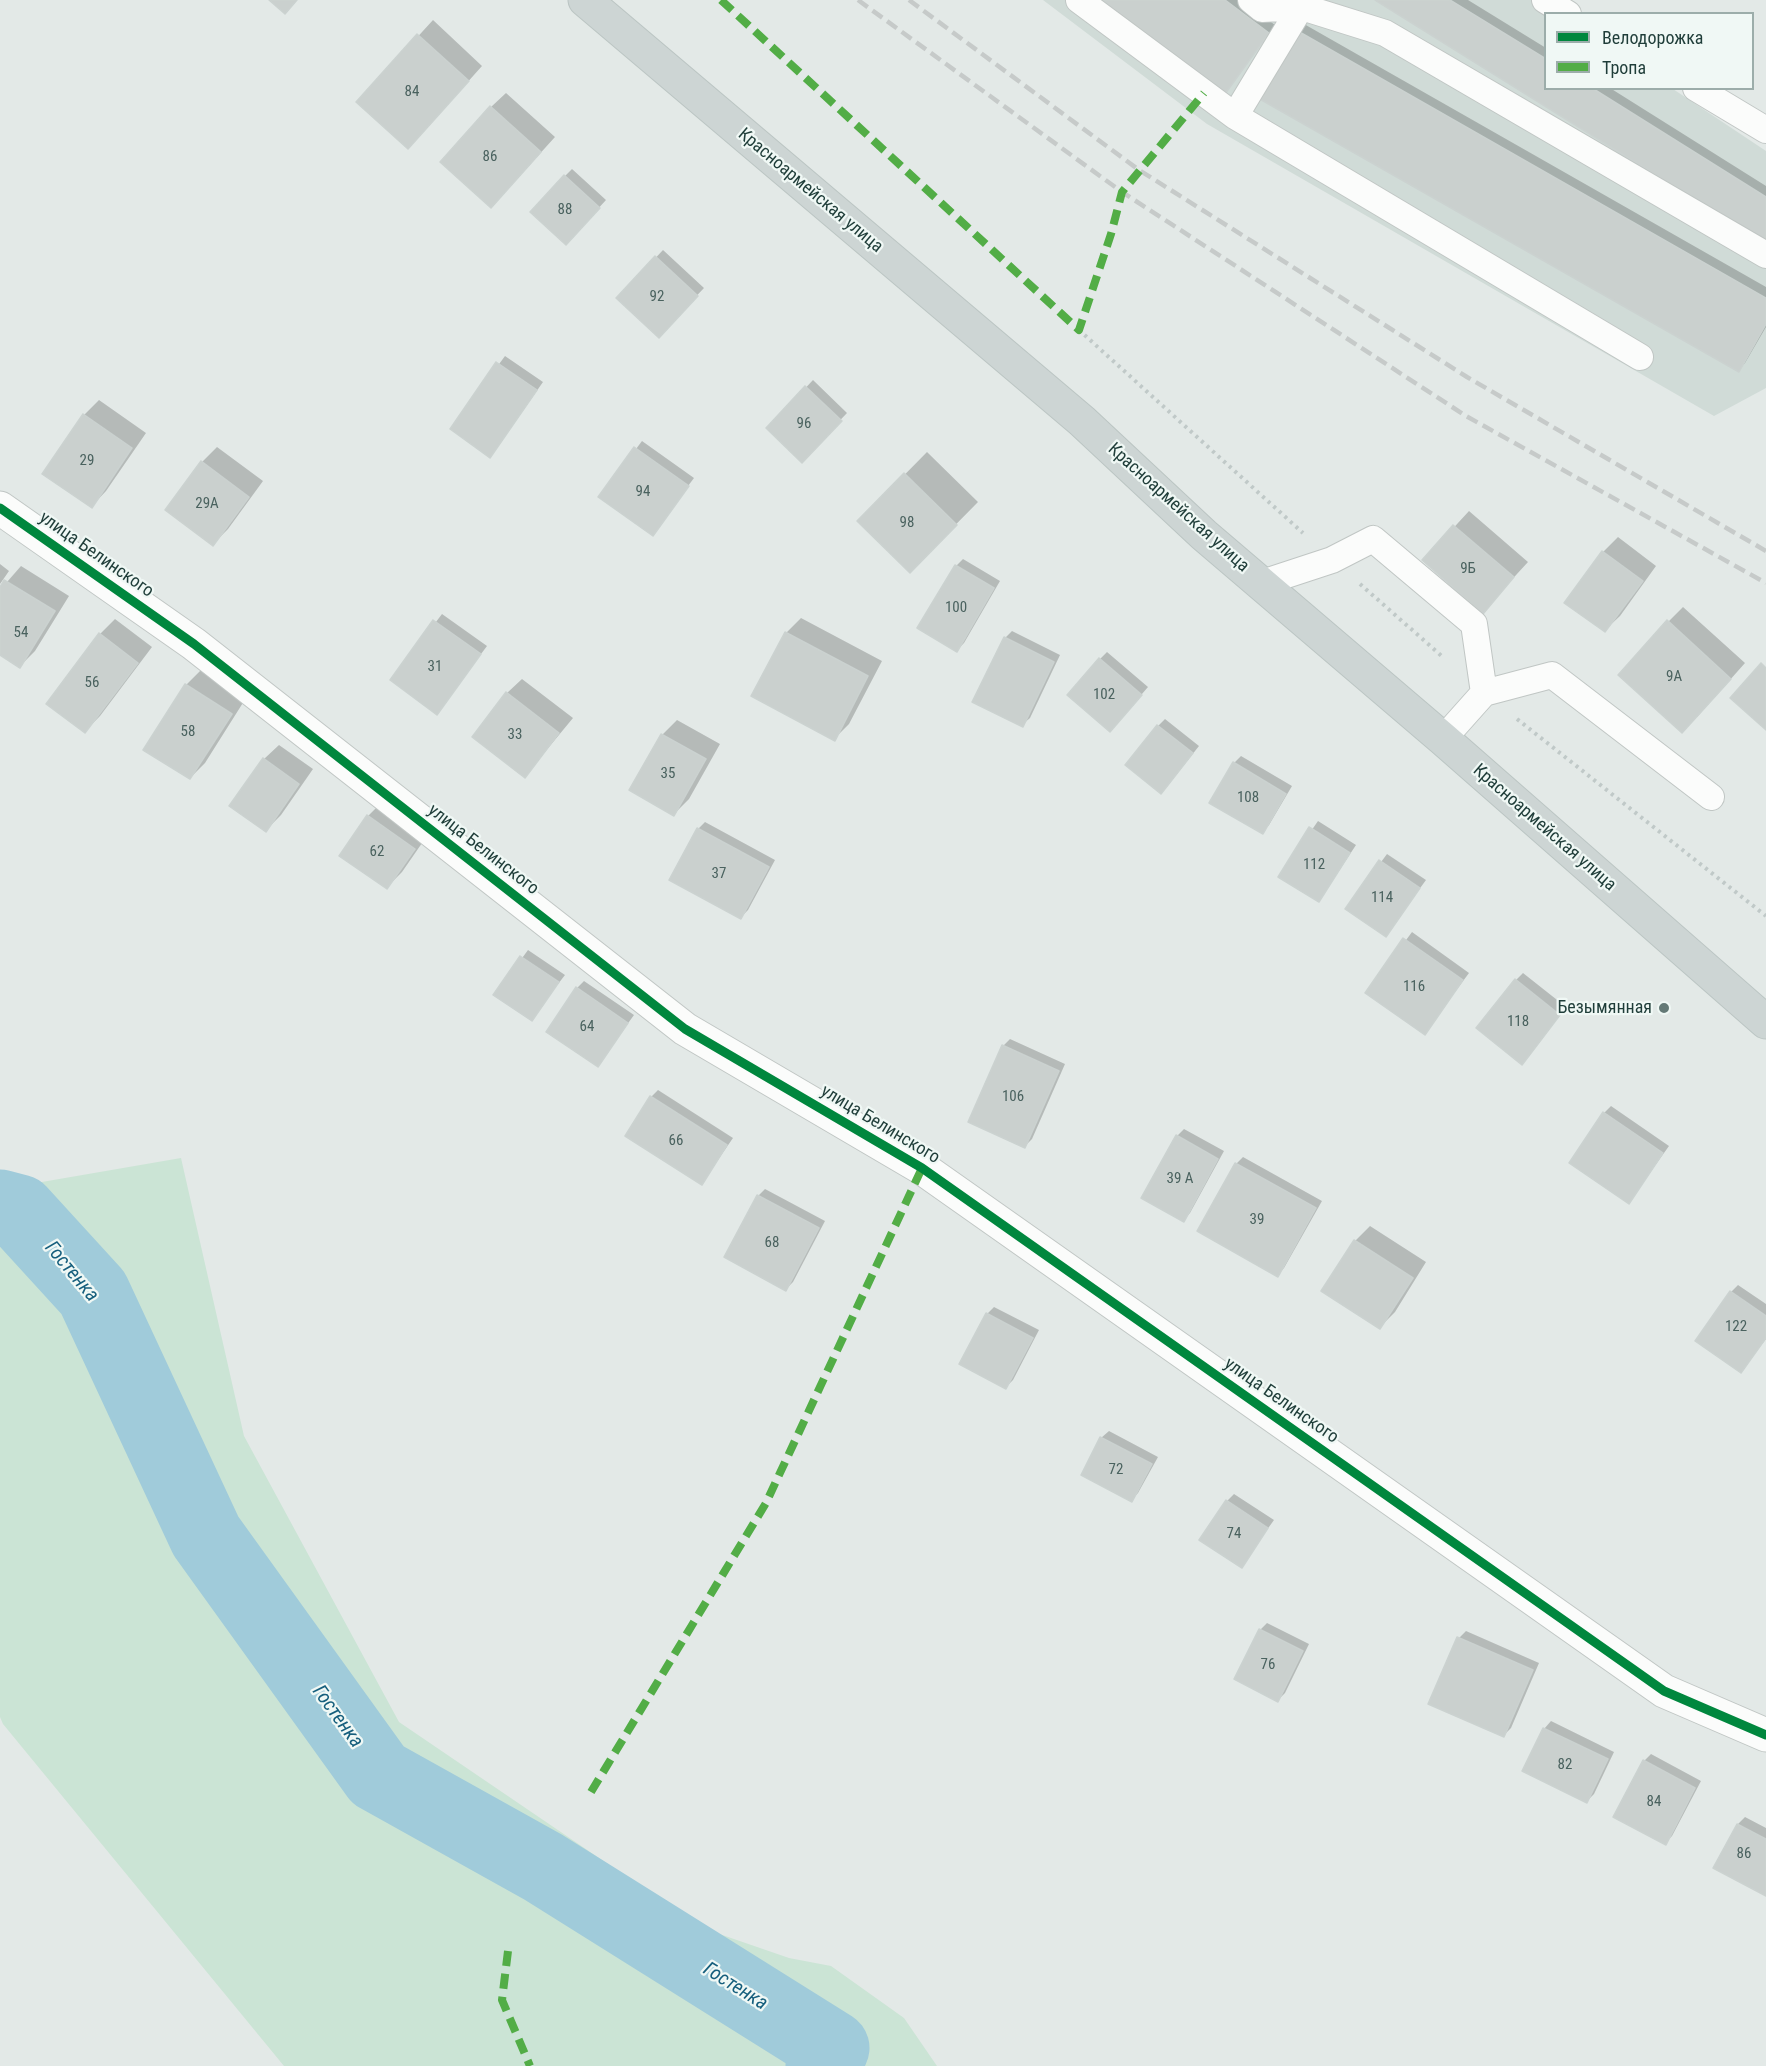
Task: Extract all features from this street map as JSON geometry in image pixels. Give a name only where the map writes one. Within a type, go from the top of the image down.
[{"type":"main road","name":"Красноармейская улица","points":[[585,0],[1082,422],[1204,535],[1443,739],[1766,1022]]},
{"type":"street","name":"улица Белинского","points":[[0,508],[194,644],[685,1029],[922,1168],[1664,1691],[1766,1735]]},
{"type":"lane","points":[[1078,0],[1235,116],[1640,357]]},
{"type":"lane","points":[[1251,0],[1262,9],[1304,3],[1384,33],[1766,255]]},
{"type":"lane","points":[[1545,0],[1565,12]]},
{"type":"lane","points":[[1235,116],[1304,3]]},
{"type":"lane","points":[[1699,90],[1766,130]]},
{"type":"lane","points":[[1262,583],[1332,560],[1373,539],[1474,624],[1484,693]]},
{"type":"lane","points":[[1443,739],[1484,693],[1552,675],[1711,797]]},
{"type":"path","points":[[1079,330],[1332,560],[1484,693],[1766,915]]},
{"type":"shaded area","points":[[1043,0],[1542,0],[1545,12],[1544,90],[1674,90],[1766,151],[1766,388],[1714,416],[1207,124]]},
{"type":"green space","points":[[181,1158],[244,1436],[399,1722],[702,1928],[789,1958],[831,1966],[904,2018],[937,2066],[284,2066],[3,1724],[0,1717],[0,1171],[36,1183]]},
{"type":"building","points":[[269,0],[297,0],[285,14]]},
{"type":"building","points":[[1097,0],[1225,0],[1269,33],[1225,94]]},
{"type":"building","points":[[1375,0],[1450,0],[1544,58],[1544,90],[1595,90],[1766,197],[1766,244]]},
{"type":"building","points":[[1296,30],[1766,298],[1766,324],[1739,372],[1258,98]]},
{"type":"building","points":[[417,34],[469,81],[408,149],[356,102]]},
{"type":"building","points":[[490,106],[541,152],[491,208],[440,162]]},
{"type":"building","points":[[564,175],[600,208],[566,245],[530,212]]},
{"type":"building","points":[[655,256],[698,296],[659,338],[616,298]]},
{"type":"building","points":[[496,362],[537,390],[490,458],[450,429]]},
{"type":"building","points":[[805,386],[842,421],[802,463],[766,428]]},
{"type":"building","points":[[83,414],[132,448],[92,508],[42,474]]},
{"type":"building","points":[[634,447],[689,486],[653,536],[598,497]]},
{"type":"building","points":[[201,461],[249,497],[213,546],[165,510]]},
{"type":"building","points":[[904,473],[957,525],[910,573],[857,521]]},
{"type":"building","points":[[1453,525],[1514,577],[1483,614],[1422,560]]},
{"type":"building","points":[[1602,551],[1643,581],[1605,632],[1564,603]]},
{"type":"building","points":[[955,565],[994,588],[957,652],[917,628]]},
{"type":"building","points":[[4,580],[55,611],[20,668],[0,655],[0,587]]},
{"type":"building","points":[[433,620],[481,654],[437,715],[390,680]]},
{"type":"building","points":[[1667,620],[1731,679],[1682,733],[1618,675]]},
{"type":"building","points":[[785,632],[868,676],[835,741],[751,696]]},
{"type":"building","points":[[99,633],[138,663],[85,733],[46,704]]},
{"type":"building","points":[[1004,637],[1054,662],[1023,727],[972,702]]},
{"type":"building","points":[[1099,658],[1142,695],[1110,732],[1067,695]]},
{"type":"building","points":[[1761,663],[1766,668],[1766,730],[1730,698]]},
{"type":"building","points":[[185,684],[232,714],[190,779],[143,750]]},
{"type":"building","points":[[506,692],[559,733],[525,778],[472,737]]},
{"type":"building","points":[[1157,725],[1193,753],[1161,794],[1125,765]]},
{"type":"building","points":[[661,734],[706,759],[674,816],[629,790]]},
{"type":"building","points":[[263,758],[299,784],[266,832],[229,806]]},
{"type":"building","points":[[1233,762],[1286,794],[1263,834],[1209,803]]},
{"type":"building","points":[[367,815],[415,849],[387,889],[339,856]]},
{"type":"building","points":[[1309,827],[1350,853],[1319,902],[1278,877]]},
{"type":"building","points":[[697,828],[769,867],[741,919],[669,880]]},
{"type":"building","points":[[1379,860],[1420,888],[1386,937],[1345,909]]},
{"type":"building","points":[[1403,938],[1463,980],[1425,1035],[1365,993]]},
{"type":"building","points":[[520,956],[559,982],[532,1021],[493,995]]},
{"type":"building","points":[[1515,979],[1560,1015],[1522,1065],[1476,1028]]},
{"type":"building","points":[[576,987],[628,1023],[598,1067],[546,1032]]},
{"type":"building","points":[[1002,1045],[1059,1071],[1025,1148],[968,1122]]},
{"type":"building","points":[[650,1096],[727,1145],[702,1185],[625,1136]]},
{"type":"building","points":[[1603,1112],[1663,1153],[1629,1204],[1569,1163]]},
{"type":"building","points":[[1176,1135],[1218,1159],[1184,1222],[1141,1198]]},
{"type":"building","points":[[1235,1163],[1316,1208],[1278,1277],[1197,1231]]},
{"type":"building","points":[[757,1195],[819,1228],[786,1291],[724,1257]]},
{"type":"building","points":[[1354,1240],[1413,1278],[1380,1329],[1321,1291]]},
{"type":"building","points":[[1730,1291],[1766,1316],[1766,1338],[1741,1373],[1695,1341]]},
{"type":"building","points":[[986,1313],[1033,1338],[1006,1389],[959,1364]]},
{"type":"building","points":[[1100,1437],[1152,1464],[1132,1502],[1081,1475]]},
{"type":"building","points":[[1226,1500],[1268,1528],[1242,1568],[1199,1540]]},
{"type":"building","points":[[1259,1629],[1303,1651],[1278,1702],[1234,1679]]},
{"type":"building","points":[[1457,1637],[1533,1670],[1504,1737],[1428,1704]]},
{"type":"building","points":[[1543,1728],[1608,1759],[1587,1803],[1522,1771]]},
{"type":"building","points":[[1643,1760],[1695,1788],[1666,1845],[1613,1817]]},
{"type":"building","points":[[1737,1824],[1766,1839],[1766,1896],[1713,1868]]},
{"type":"waterway","name":"Гостенка","points":[[0,1207],[19,1212],[93,1293],[206,1536],[378,1775],[543,1867],[832,2048],[823,2066]]},
{"type":"railway","points":[[858,0],[1122,192],[1466,416],[1766,583]]},
{"type":"railway","points":[[909,0],[1139,170],[1467,377],[1766,551]]},
{"type":"marked path","points":[[721,0],[1079,330],[1111,234],[1122,192],[1204,93]]},
{"type":"marked path","points":[[591,1792],[766,1503],[922,1168]]},
{"type":"marked path","points":[[508,1951],[502,2000],[530,2066]]},
{"type":"cycle path","points":[[0,508],[194,644],[685,1029],[922,1168],[1664,1691],[1766,1735]]},
{"type":"place","name":"Безымянная","points":[[1664,1008]]}]
